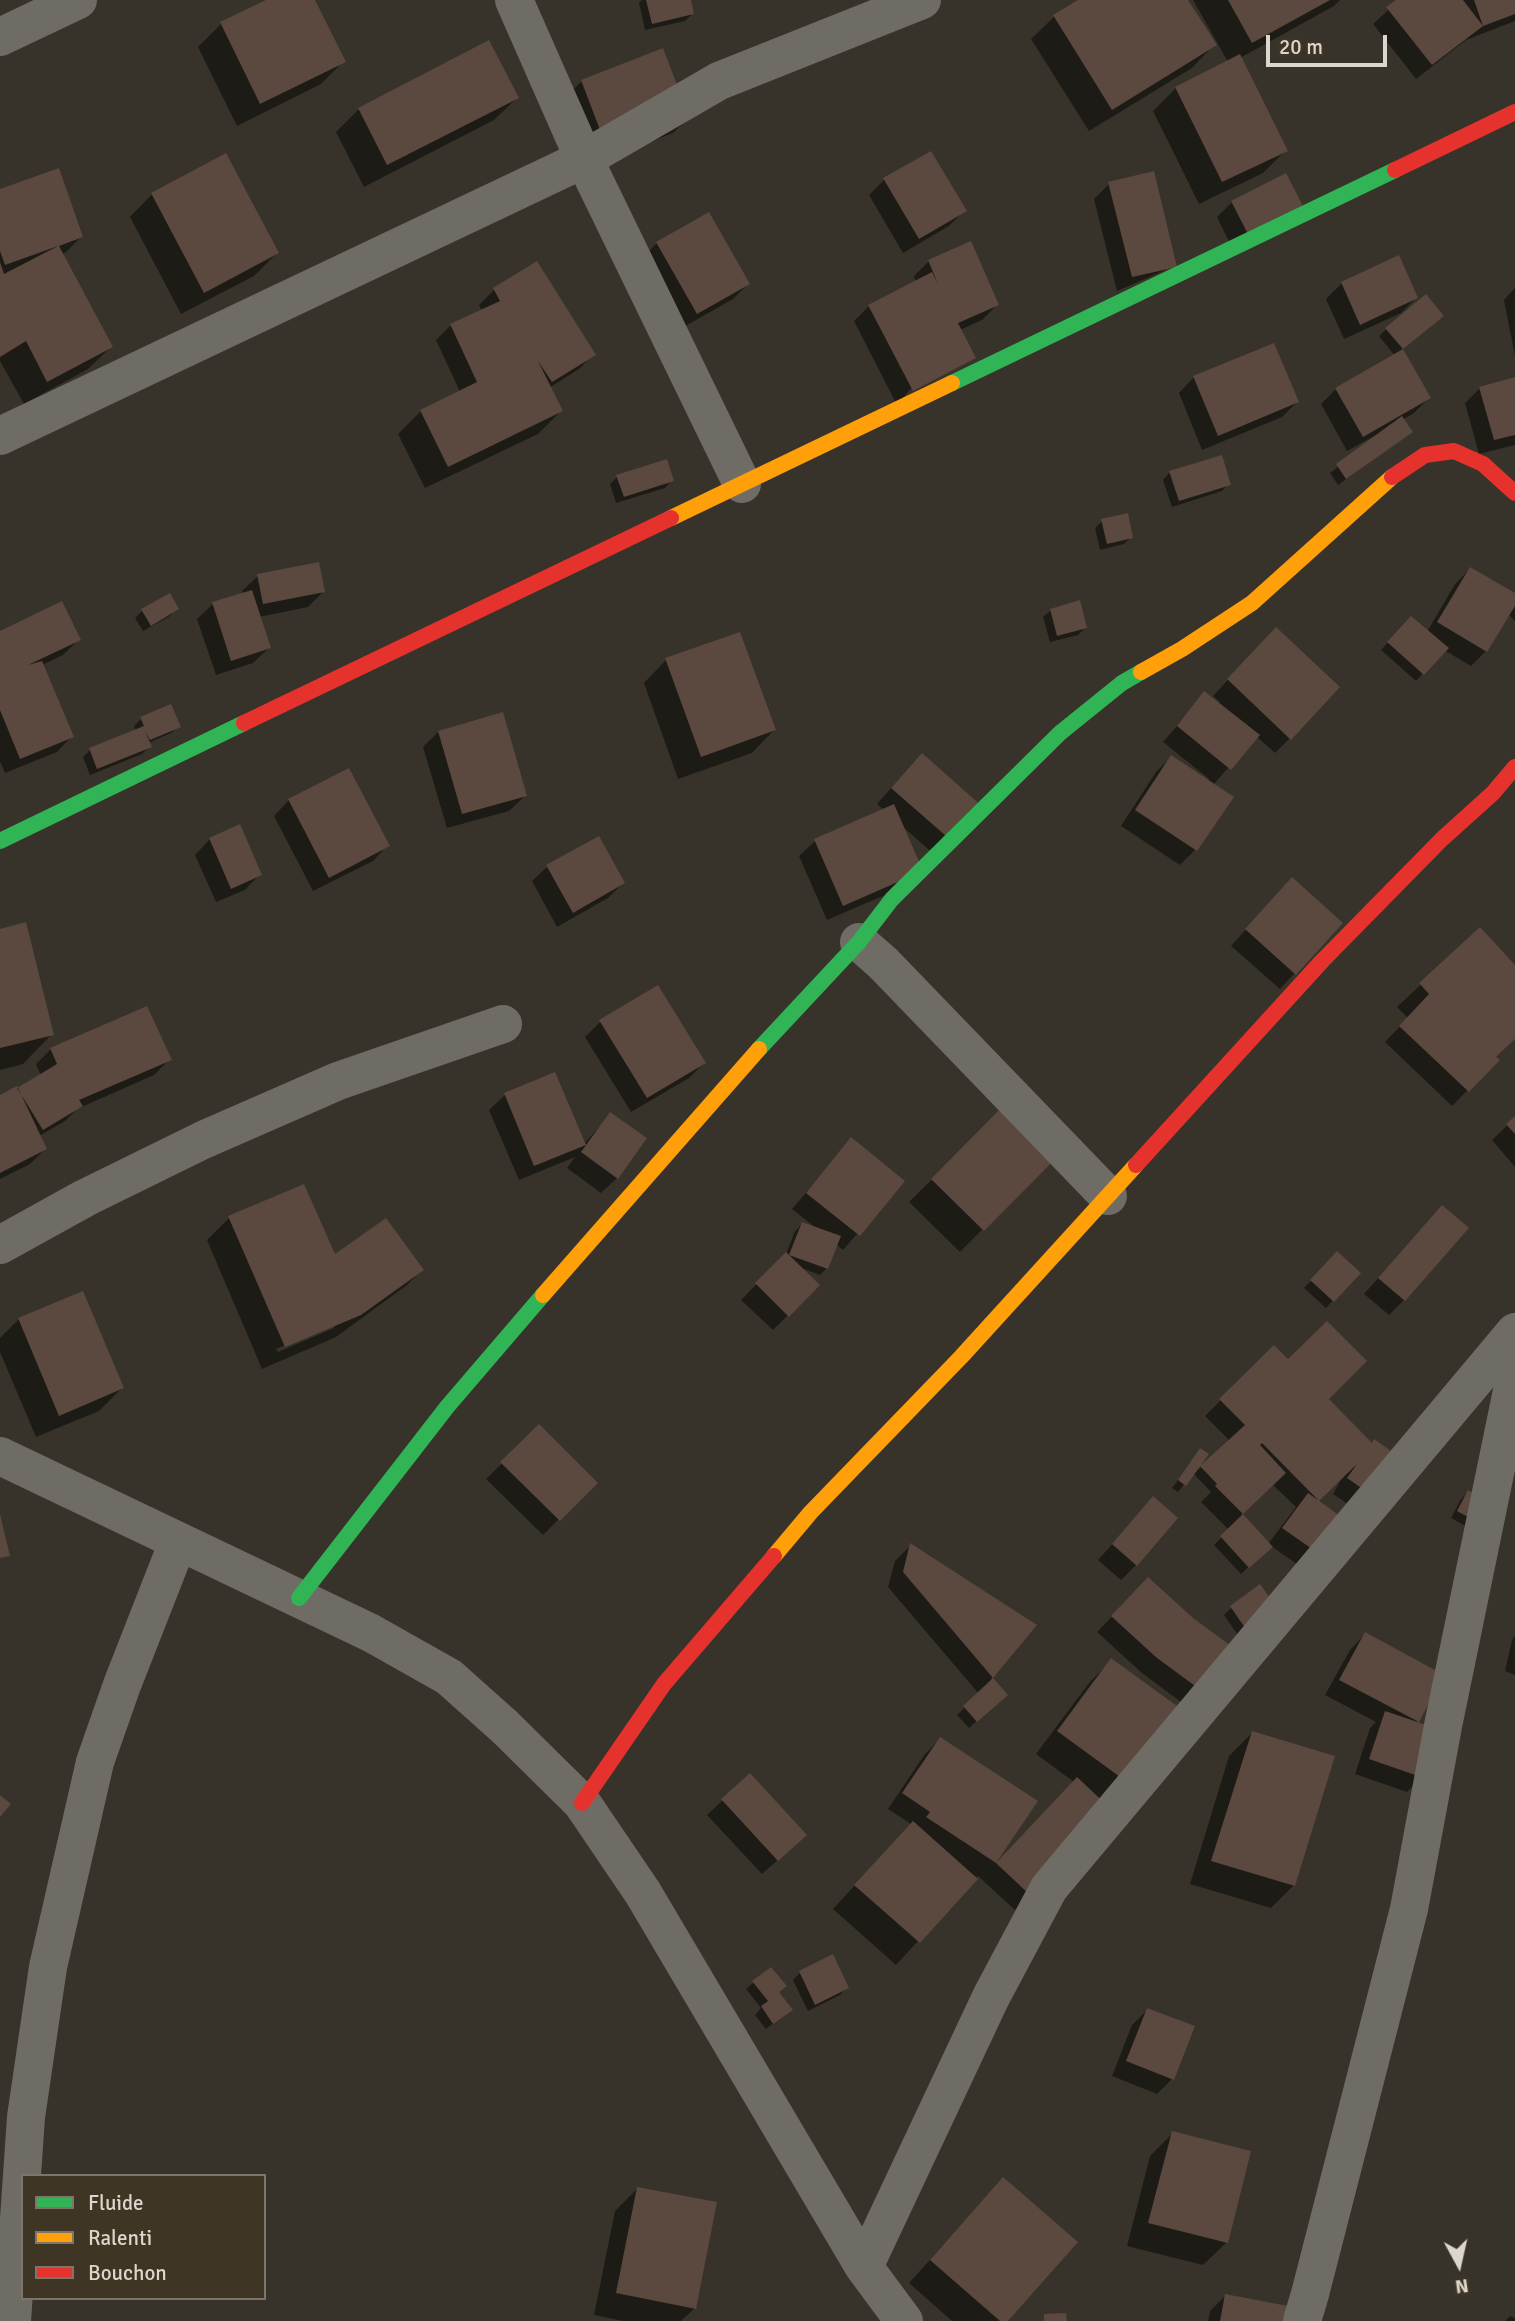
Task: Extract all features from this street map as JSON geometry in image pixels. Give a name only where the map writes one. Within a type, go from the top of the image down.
[{"type":"street","points":[[0,37],[78,0]]},
{"type":"street","points":[[514,0],[584,159],[742,484]]},
{"type":"street","points":[[0,436],[584,159],[719,81],[922,0]]},
{"type":"street","points":[[0,841],[1515,112]]},
{"type":"street","points":[[299,1598],[447,1407],[774,1032],[859,942],[892,899],[1060,733],[1122,682],[1182,649],[1252,603],[1397,473],[1425,455],[1454,451],[1483,464],[1515,493]]},
{"type":"street","points":[[582,1803],[664,1684],[811,1512],[961,1357],[1323,960],[1442,839],[1493,793],[1515,767]]},
{"type":"street","points":[[859,942],[883,963],[1108,1196]]},
{"type":"street","points":[[0,1245],[85,1198],[203,1140],[338,1081],[503,1024]]},
{"type":"street","points":[[864,2267],[991,1997],[1049,1888],[1515,1332]]},
{"type":"street","points":[[1302,2321],[1409,1909],[1443,1726],[1515,1377]]},
{"type":"street","points":[[0,1456],[371,1633],[449,1677],[505,1727],[582,1803],[643,1893],[864,2267],[904,2321]]},
{"type":"street","points":[[12,2321],[13,2113],[95,1762],[178,1542]]},
{"type":"building","points":[[266,0],[315,0],[346,62],[260,104],[220,22]]},
{"type":"building","points":[[646,0],[691,0],[694,14],[652,24]]},
{"type":"building","points":[[1078,0],[1188,0],[1217,45],[1112,110],[1053,15]]},
{"type":"building","points":[[1228,0],[1330,0],[1252,43]]},
{"type":"building","points":[[1396,0],[1463,0],[1483,26],[1432,65],[1386,7]]},
{"type":"building","points":[[1474,0],[1515,0],[1515,14],[1483,26]]},
{"type":"building","points":[[489,40],[519,98],[387,165],[358,108]]},
{"type":"building","points":[[663,48],[690,119],[608,151],[581,80]]},
{"type":"building","points":[[1240,54],[1288,151],[1222,182],[1175,87]]},
{"type":"building","points":[[931,151],[967,211],[919,239],[883,178]]},
{"type":"building","points":[[226,153],[279,253],[204,293],[151,193]]},
{"type":"building","points":[[59,168],[83,237],[59,246],[113,347],[47,382],[26,341],[0,357],[0,262],[4,274],[58,246],[5,265],[0,251],[0,189]]},
{"type":"building","points":[[1154,171],[1177,267],[1132,277],[1108,182]]},
{"type":"building","points":[[1286,173],[1305,210],[1250,238],[1231,201]]},
{"type":"building","points":[[709,212],[750,284],[697,314],[656,242]]},
{"type":"building","points":[[971,241],[999,305],[958,323],[976,358],[913,391],[868,305],[932,272],[938,284],[928,260]]},
{"type":"building","points":[[1399,255],[1418,298],[1360,325],[1341,282]]},
{"type":"building","points":[[537,261],[596,355],[552,382],[538,361],[563,411],[448,467],[420,410],[477,382],[450,324],[500,301],[493,288]]},
{"type":"building","points":[[1426,294],[1444,316],[1403,349],[1385,328]]},
{"type":"building","points":[[1274,343],[1299,402],[1218,436],[1193,376]]},
{"type":"building","points":[[1403,349],[1431,398],[1363,437],[1335,388]]},
{"type":"building","points":[[1515,377],[1515,435],[1494,440],[1479,387]]},
{"type":"building","points":[[1402,416],[1413,432],[1346,479],[1336,464]]},
{"type":"building","points":[[1222,455],[1231,485],[1179,501],[1169,471]]},
{"type":"building","points":[[667,459],[674,481],[624,497],[616,475]]},
{"type":"building","points":[[1128,513],[1133,538],[1107,544],[1101,519]]},
{"type":"building","points":[[319,562],[325,592],[263,604],[257,574]]},
{"type":"building","points":[[1470,567],[1515,593],[1515,606],[1487,652],[1437,622]]},
{"type":"building","points":[[252,590],[271,648],[231,661],[212,602]]},
{"type":"building","points":[[170,593],[179,609],[151,626],[141,609]]},
{"type":"building","points":[[1080,600],[1087,628],[1057,636],[1050,609]]},
{"type":"building","points":[[62,601],[81,640],[28,665],[42,661],[74,737],[20,759],[0,710],[0,631]]},
{"type":"building","points":[[1411,616],[1449,648],[1424,675],[1387,642]]},
{"type":"building","points":[[1276,627],[1340,687],[1291,740],[1227,679]]},
{"type":"building","points":[[740,632],[776,730],[701,757],[665,658]]},
{"type":"building","points":[[1204,691],[1260,735],[1231,770],[1177,726]]},
{"type":"building","points":[[171,704],[181,727],[150,740],[145,731],[152,747],[97,769],[89,748],[144,726],[140,717]]},
{"type":"building","points":[[503,712],[527,796],[462,814],[438,731]]},
{"type":"building","points":[[922,753],[984,808],[954,843],[891,788]]},
{"type":"building","points":[[1171,755],[1234,797],[1197,851],[1135,810]]},
{"type":"building","points":[[349,768],[390,846],[329,878],[288,799]]},
{"type":"building","points":[[894,804],[923,871],[843,906],[814,839]]},
{"type":"building","points":[[240,824],[262,875],[231,889],[209,838]]},
{"type":"building","points":[[599,836],[625,883],[573,913],[546,865]]},
{"type":"building","points":[[1292,877],[1343,923],[1296,975],[1245,929]]},
{"type":"building","points":[[26,922],[54,1035],[0,1048],[0,929]]},
{"type":"building","points":[[1480,927],[1515,965],[1515,1039],[1496,1057],[1500,1060],[1469,1092],[1399,1026],[1429,994],[1419,983]]},
{"type":"building","points":[[658,985],[706,1063],[647,1098],[599,1020]]},
{"type":"building","points":[[147,1006],[172,1060],[79,1100],[83,1106],[43,1130],[17,1088],[57,1064],[50,1048]]},
{"type":"building","points":[[555,1072],[586,1145],[534,1166],[504,1093]]},
{"type":"building","points":[[17,1086],[47,1149],[0,1173],[0,1095]]},
{"type":"building","points":[[1011,1098],[1064,1150],[984,1231],[931,1179]]},
{"type":"building","points":[[610,1112],[647,1138],[618,1179],[581,1152]]},
{"type":"building","points":[[1515,1116],[1515,1134],[1506,1124]]},
{"type":"building","points":[[851,1137],[905,1181],[860,1236],[806,1193]]},
{"type":"building","points":[[304,1184],[335,1254],[386,1218],[424,1270],[361,1315],[285,1347],[228,1216]]},
{"type":"building","points":[[1442,1205],[1469,1228],[1405,1301],[1378,1278]]},
{"type":"building","points":[[802,1222],[841,1236],[828,1269],[789,1255]]},
{"type":"building","points":[[1337,1251],[1361,1273],[1334,1302],[1310,1280]]},
{"type":"building","points":[[786,1252],[820,1285],[789,1317],[755,1283]]},
{"type":"building","points":[[83,1291],[124,1388],[59,1416],[18,1318]]},
{"type":"building","points":[[1327,1321],[1367,1361],[1329,1399],[1372,1443],[1374,1439],[1418,1470],[1390,1508],[1347,1478],[1357,1464],[1319,1501],[1262,1443],[1260,1445],[1286,1473],[1243,1514],[1215,1486],[1217,1484],[1200,1466],[1245,1425],[1219,1399],[1274,1345],[1288,1359]]},
{"type":"building","points":[[539,1424],[598,1483],[560,1521],[500,1462]]},
{"type":"building","points":[[1200,1448],[1209,1454],[1186,1486],[1178,1480]]},
{"type":"building","points":[[1468,1490],[1500,1507],[1488,1528],[1457,1511]]},
{"type":"building","points":[[1308,1493],[1350,1523],[1325,1558],[1282,1528]]},
{"type":"building","points":[[1153,1496],[1178,1518],[1137,1566],[1112,1544]]},
{"type":"building","points":[[0,1514],[10,1556],[0,1558]]},
{"type":"building","points":[[1243,1514],[1273,1547],[1249,1568],[1220,1536]]},
{"type":"building","points":[[910,1543],[1037,1625],[993,1678],[903,1572]]},
{"type":"building","points":[[1148,1577],[1193,1618],[1238,1651],[1206,1694],[1157,1658],[1111,1616]]},
{"type":"building","points":[[1260,1584],[1283,1616],[1252,1638],[1230,1606]]},
{"type":"building","points":[[1365,1632],[1444,1675],[1419,1722],[1339,1680]]},
{"type":"building","points":[[1111,1658],[1181,1709],[1127,1782],[1057,1731]]},
{"type":"building","points":[[993,1678],[1008,1695],[977,1722],[963,1706]]},
{"type":"building","points":[[1385,1711],[1441,1730],[1424,1778],[1369,1759]]},
{"type":"building","points":[[1252,1731],[1335,1756],[1295,1886],[1211,1861]]},
{"type":"building","points":[[940,1737],[1038,1801],[996,1863],[926,1817],[930,1812],[902,1793]]},
{"type":"building","points":[[750,1773],[807,1835],[778,1861],[721,1799]]},
{"type":"building","points":[[1077,1777],[1112,1810],[1031,1896],[996,1863]]},
{"type":"building","points":[[0,1795],[11,1804],[0,1817]]},
{"type":"building","points":[[913,1821],[978,1879],[920,1943],[854,1885]]},
{"type":"building","points":[[833,1954],[849,1988],[815,2005],[799,1971]]},
{"type":"building","points":[[771,1967],[787,1986],[779,1992],[793,2010],[773,2024],[761,2006],[768,2001],[752,1981]]},
{"type":"building","points":[[1147,2008],[1195,2026],[1174,2080],[1126,2061]]},
{"type":"building","points":[[1172,2131],[1251,2151],[1228,2243],[1148,2223]]},
{"type":"building","points":[[1003,2177],[1078,2242],[1008,2321],[1000,2321],[930,2260]]},
{"type":"building","points":[[637,2187],[717,2202],[696,2309],[616,2293]]},
{"type":"building","points":[[1225,2294],[1288,2306],[1285,2321],[1220,2321]]},
{"type":"building","points":[[1066,2313],[1067,2321],[1044,2321],[1044,2314]]},
{"type":"traffic: fast","points":[[952,383],[1395,170]]},
{"type":"traffic: fast","points":[[759,1049],[859,942],[892,899],[1060,733],[1122,683],[1141,672]]},
{"type":"traffic: fast","points":[[0,841],[244,723]]},
{"type":"traffic: fast","points":[[299,1598],[447,1407],[543,1295]]},
{"type":"traffic: slow","points":[[671,518],[952,383]]},
{"type":"traffic: slow","points":[[1141,672],[1182,649],[1252,603],[1392,477]]},
{"type":"traffic: slow","points":[[543,1295],[759,1049]]},
{"type":"traffic: slow","points":[[774,1556],[811,1512],[961,1357],[1136,1165]]},
{"type":"traffic: jam","points":[[1395,170],[1515,112]]},
{"type":"traffic: jam","points":[[1392,477],[1425,455],[1454,451],[1483,464],[1515,493]]},
{"type":"traffic: jam","points":[[244,723],[671,518]]},
{"type":"traffic: jam","points":[[1136,1165],[1323,960],[1442,839],[1493,793],[1515,767]]},
{"type":"traffic: jam","points":[[582,1803],[664,1684],[774,1556]]}]
